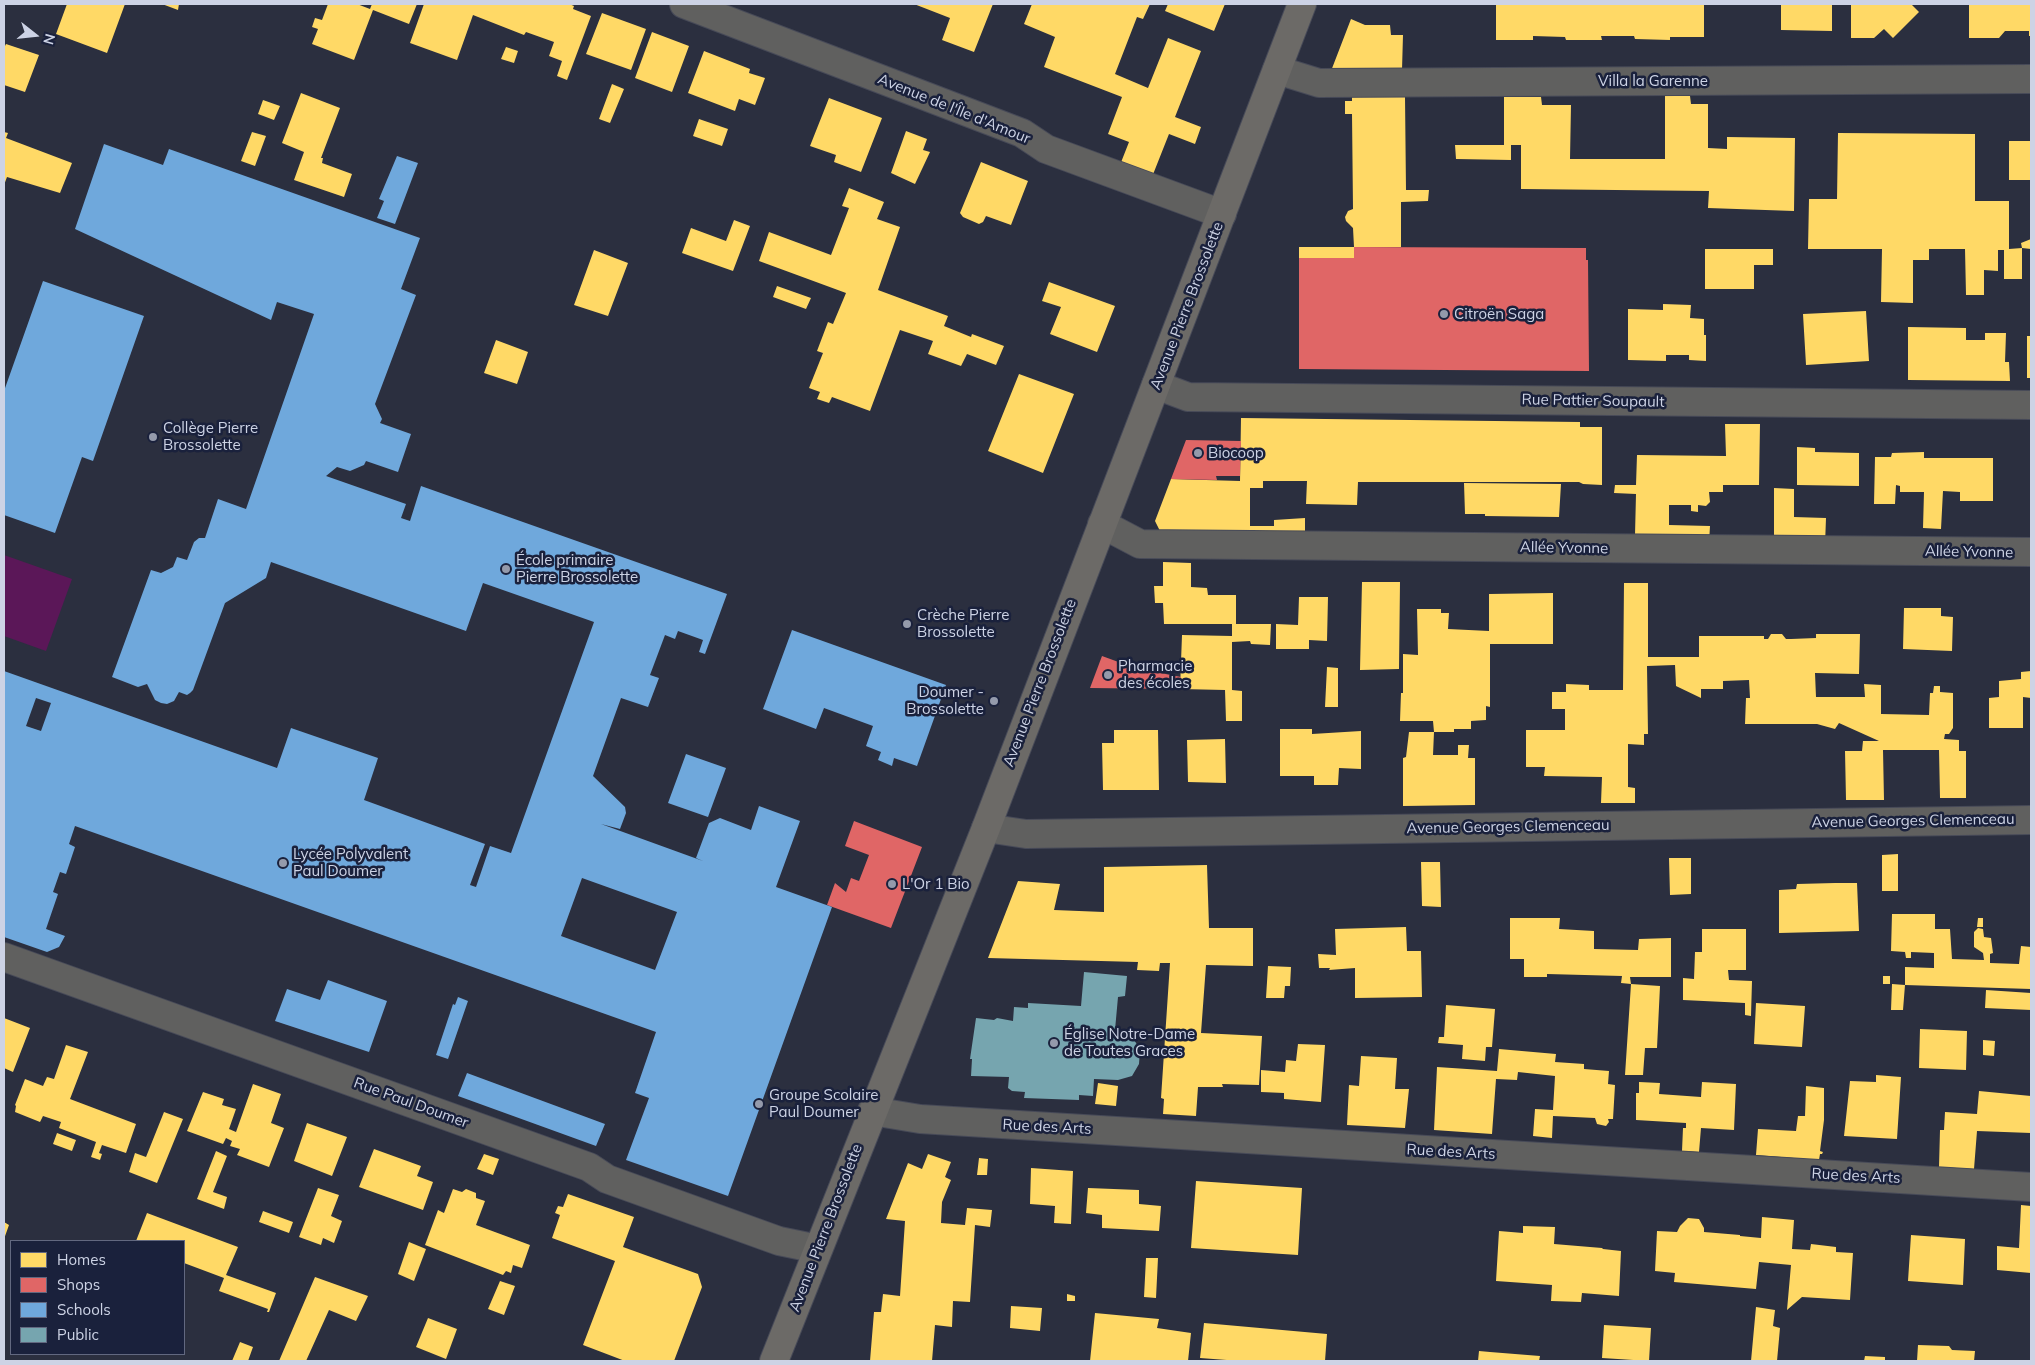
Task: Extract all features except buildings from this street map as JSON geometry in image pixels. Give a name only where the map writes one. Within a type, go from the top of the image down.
[{"type":"main road","name":"Avenue Pierre Brossolette","points":[[774,1361],[986,828],[1302,4]]},
{"type":"street","name":"Avenue de l'Île d'Amour","points":[[684,4],[1022,133],[1046,149],[1222,214]]},
{"type":"street","name":"Villa la Garenne","points":[[1277,70],[1319,83],[2031,79]]},
{"type":"street","name":"Rue Pattier Soupault","points":[[1156,385],[1188,397],[2031,405]]},
{"type":"street","name":"Allée Yvonne","points":[[1102,524],[1140,544],[2031,552]]},
{"type":"street","name":"Avenue Georges Clemenceau","points":[[986,828],[1026,834],[2031,820]]},
{"type":"street","name":"Rue Paul Doumer","points":[[4,958],[589,1167],[607,1179],[779,1241],[818,1249]]},
{"type":"street","name":"Rue des Arts","points":[[872,1112],[920,1119],[2031,1187]]},
{"type":"shaded area","points":[[4,555],[72,579],[46,651],[4,636]]},
{"type":"place","name":"Citroën Saga","points":[[1444,314]]},
{"type":"place","name":"Collège Pierre Brossolette","points":[[153,437]]},
{"type":"place","name":"Biocoop","points":[[1198,453]]},
{"type":"place","name":"École primaire Pierre Brossolette","points":[[506,569]]},
{"type":"place","name":"Crèche Pierre Brossolette","points":[[907,624]]},
{"type":"place","name":"Pharmacie des écoles","points":[[1108,675]]},
{"type":"place","name":"Doumer - Brossolette","points":[[994,701]]},
{"type":"place","name":"Lycée Polyvalent Paul Doumer","points":[[283,863]]},
{"type":"place","name":"L'Or 1 Bio","points":[[892,884]]},
{"type":"place","name":"Église Notre-Dame de Toutes Graces","points":[[1054,1043]]},
{"type":"place","name":"Groupe Scolaire Paul Doumer","points":[[759,1104]]}]
